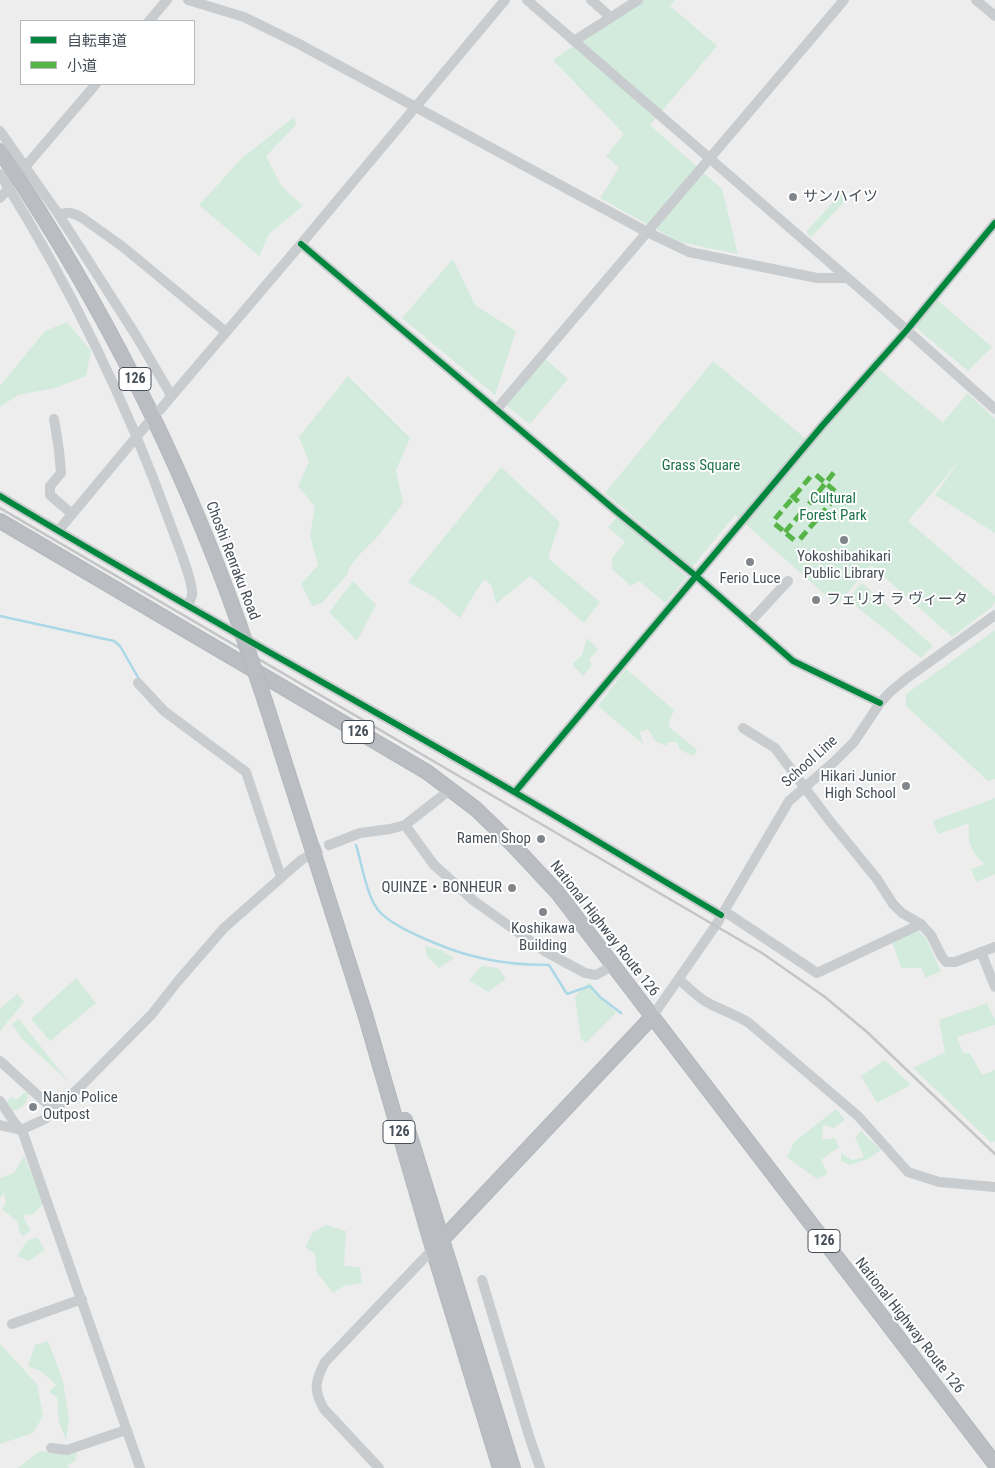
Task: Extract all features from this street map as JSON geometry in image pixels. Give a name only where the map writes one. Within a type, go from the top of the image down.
[{"type":"highway","name":"Choshi Renraku Road","points":[[0,151],[84,284],[144,397],[203,526],[265,701],[438,1244]]},
{"type":"highway","name":"National Highway Route 126","points":[[0,522],[427,772],[476,809],[537,869],[614,965],[995,1464]]},
{"type":"highway","name":"National Highway Route 126","points":[[438,1244],[652,1017]]},
{"type":"highway","name":"126","points":[[438,1244],[500,1468]]},
{"type":"highway","name":"126","points":[[438,1244],[513,1468]]},
{"type":"street","points":[[150,20],[167,0]]},
{"type":"street","points":[[188,0],[244,17],[299,44],[647,232],[689,252],[818,278],[846,278]]},
{"type":"street","points":[[159,411],[505,0]]},
{"type":"street","points":[[527,0],[995,409]]},
{"type":"street","points":[[591,0],[606,13],[609,19]]},
{"type":"street","points":[[574,42],[638,0]]},
{"type":"street","points":[[497,409],[844,0]]},
{"type":"street","points":[[976,0],[995,16]]},
{"type":"street","points":[[25,167],[95,85]]},
{"type":"street","points":[[0,131],[59,216],[132,329],[171,395]]},
{"type":"street","points":[[0,174],[70,294],[106,366],[138,437],[192,590],[188,606]]},
{"type":"street","points":[[0,198],[9,188]]},
{"type":"street","points":[[59,216],[68,212],[81,217],[123,247],[226,332]]},
{"type":"street","points":[[515,792],[822,426],[906,331],[995,224]]},
{"type":"street","points":[[301,244],[616,511],[696,576],[793,661],[880,703]]},
{"type":"street","points":[[54,419],[61,473],[50,486],[50,495],[72,514]]},
{"type":"street","points":[[58,531],[148,423]]},
{"type":"street","points":[[0,496],[188,606],[515,792],[722,913],[817,973],[920,924]]},
{"type":"street","points":[[749,623],[788,581]]},
{"type":"street","name":"School Line","points":[[652,1017],[722,913],[784,807],[854,742],[880,703],[908,678],[995,615]]},
{"type":"street","points":[[138,683],[164,711],[246,772],[281,877]]},
{"type":"street","points":[[743,728],[775,748],[829,820],[877,879],[893,904],[902,913],[920,924],[931,935],[946,962],[955,962],[995,947]]},
{"type":"street","points":[[329,845],[360,833],[405,825],[451,789]]},
{"type":"street","points":[[405,825],[434,865],[474,901],[546,952],[586,973],[596,974],[614,965]]},
{"type":"street","points":[[0,1125],[21,1130],[45,1119],[55,1111],[152,1014],[224,928],[300,861]]},
{"type":"street","points":[[981,952],[995,987]]},
{"type":"street","points":[[679,979],[697,997],[736,1014],[749,1023],[858,1116],[908,1172],[939,1182],[995,1187]]},
{"type":"street","points":[[0,1061],[55,1111]]},
{"type":"street","points":[[0,1101],[21,1130],[140,1468]]},
{"type":"street","points":[[379,1468],[324,1409],[319,1400],[316,1382],[325,1362],[438,1244]]},
{"type":"street","points":[[482,1280],[540,1468]]},
{"type":"street","points":[[12,1324],[82,1299]]},
{"type":"street","points":[[51,1448],[67,1450],[126,1430]]},
{"type":"green space","points":[[641,0],[675,0],[670,6],[717,46],[650,125],[722,189],[738,254],[679,242],[600,198],[619,168],[606,156],[624,134],[553,60]]},
{"type":"green space","points":[[294,117],[296,125],[266,156],[282,187],[303,206],[269,234],[259,256],[199,205],[242,158]]},
{"type":"green space","points":[[841,193],[848,198],[811,237],[806,232]]},
{"type":"green space","points":[[453,259],[475,305],[516,331],[495,395],[402,318]]},
{"type":"green space","points":[[936,299],[992,347],[968,371],[915,327]]},
{"type":"green space","points":[[67,322],[91,351],[86,376],[55,388],[18,395],[0,407],[0,386],[45,331]]},
{"type":"green space","points":[[541,355],[568,379],[530,424],[502,402]]},
{"type":"green space","name":"Cultural Forest Park","points":[[713,361],[811,443],[875,366],[947,426],[943,422],[968,393],[995,419],[995,533],[935,495],[961,459],[908,521],[995,596],[992,607],[952,637],[871,565],[837,605],[735,515],[692,567],[605,493]]},
{"type":"green space","points":[[348,376],[410,438],[396,470],[403,503],[379,535],[349,568],[347,575],[322,603],[312,606],[301,584],[318,565],[310,536],[315,507],[298,486],[309,462],[299,437]]},
{"type":"green space","points":[[501,467],[560,522],[548,558],[600,602],[584,623],[530,576],[496,604],[492,586],[485,579],[460,618],[434,597],[408,582]]},
{"type":"green space","points":[[617,517],[687,577],[665,603],[639,581],[631,586],[612,569],[612,558],[625,542],[608,527]]},
{"type":"green space","points":[[353,581],[376,605],[357,641],[329,612]]},
{"type":"green space","points":[[862,583],[933,646],[921,658],[847,599]]},
{"type":"green space","points":[[995,630],[995,779],[988,781],[906,706],[906,694]]},
{"type":"green space","points":[[587,638],[598,649],[589,660],[592,665],[583,676],[572,664],[582,655]]},
{"type":"green space","points":[[626,669],[674,710],[668,726],[697,750],[694,756],[680,750],[677,742],[668,742],[666,746],[655,741],[648,729],[640,732],[643,744],[598,706]]},
{"type":"green space","points":[[995,798],[995,874],[976,882],[971,869],[985,864],[976,856],[969,841],[969,823],[938,834],[933,821]]},
{"type":"green space","points":[[915,928],[926,938],[941,971],[926,978],[921,968],[901,968],[892,941]]},
{"type":"green space","points":[[425,946],[441,950],[454,958],[439,968],[427,956]]},
{"type":"green space","points":[[481,966],[498,968],[506,979],[488,992],[469,980]]},
{"type":"green space","points":[[76,978],[96,1003],[50,1041],[31,1019]]},
{"type":"green space","points":[[589,982],[616,1013],[586,1043],[581,1039],[575,997]]},
{"type":"green space","points":[[17,994],[24,1002],[0,1031],[0,1009]]},
{"type":"green space","points":[[987,1003],[995,1020],[995,1025],[957,1037],[963,1053],[970,1053],[982,1075],[995,1070],[995,1141],[992,1143],[913,1068],[945,1052],[939,1020]]},
{"type":"green space","points":[[19,1019],[69,1082],[22,1039],[12,1024]]},
{"type":"green space","points":[[885,1060],[911,1085],[877,1103],[861,1076]]},
{"type":"green space","points":[[24,1093],[28,1093],[25,1104],[9,1112],[4,1104],[11,1097],[16,1100]]},
{"type":"green space","points":[[836,1109],[845,1120],[834,1128],[823,1125],[822,1140],[835,1138],[839,1147],[821,1160],[828,1174],[817,1179],[787,1157],[794,1142]]},
{"type":"green space","points":[[861,1131],[881,1150],[868,1159],[850,1165],[841,1161],[841,1153],[852,1160],[864,1157],[855,1138]]},
{"type":"green space","points":[[24,1156],[44,1203],[32,1215],[25,1214],[24,1219],[31,1230],[23,1236],[20,1233],[17,1221],[2,1209],[6,1203],[4,1193],[0,1197],[0,1178],[14,1173]]},
{"type":"green space","points":[[326,1225],[346,1231],[344,1266],[360,1267],[362,1283],[344,1286],[333,1293],[317,1273],[315,1254],[305,1247],[313,1232]]},
{"type":"green space","points":[[37,1237],[45,1250],[29,1261],[17,1256],[27,1241]]},
{"type":"green space","points":[[48,1341],[63,1381],[69,1419],[66,1440],[59,1422],[57,1397],[49,1392],[56,1385],[42,1372],[28,1366],[35,1345]]},
{"type":"green space","points":[[0,1344],[37,1384],[43,1416],[33,1433],[0,1444]]},
{"type":"green space","points":[[40,1451],[53,1453],[77,1451],[75,1461],[67,1465],[70,1468],[17,1468]]},
{"type":"waterway","points":[[0,616],[114,641],[120,646],[139,679]]},
{"type":"waterway","points":[[356,845],[370,896],[378,910],[397,925],[441,946],[470,955],[489,960],[549,965],[567,994],[590,986],[600,997],[621,1013]]},
{"type":"tunnel","points":[[300,861],[329,845]]},
{"type":"railway","points":[[0,508],[762,953],[825,997],[867,1032],[995,1154]]},
{"type":"marked path","points":[[809,504],[835,471]]},
{"type":"marked path","points":[[816,475],[836,492]]},
{"type":"marked path","points":[[775,519],[811,476]]},
{"type":"marked path","points":[[791,495],[802,505]]},
{"type":"marked path","points":[[800,539],[836,497]]},
{"type":"marked path","points":[[841,498],[847,503]]},
{"type":"marked path","points":[[785,532],[802,512]]},
{"type":"marked path","points":[[775,524],[794,540]]},
{"type":"cycle path","points":[[515,792],[822,426],[906,331],[995,223]]},
{"type":"cycle path","points":[[301,244],[616,511],[696,576],[793,661],[880,703]]},
{"type":"cycle path","points":[[0,496],[128,572],[516,793],[721,915]]},
{"type":"place","name":"サンハイツ","points":[[793,197]]},
{"type":"place","name":"Yokoshibahikari Public Library","points":[[844,540]]},
{"type":"place","name":"Ferio Luce","points":[[750,562]]},
{"type":"place","name":"フェリオ ラ ヴィータ","points":[[816,600]]},
{"type":"place","name":"Hikari Junior High School","points":[[906,786]]},
{"type":"place","name":"Ramen Shop","points":[[541,839]]},
{"type":"place","name":"QUINZE・BONHEUR","points":[[512,888]]},
{"type":"place","name":"Koshikawa Building","points":[[543,912]]},
{"type":"place","name":"Nanjo Police Outpost","points":[[33,1107]]},
{"type":"park label","name":"Grass Square","points":[[701,466]]}]
